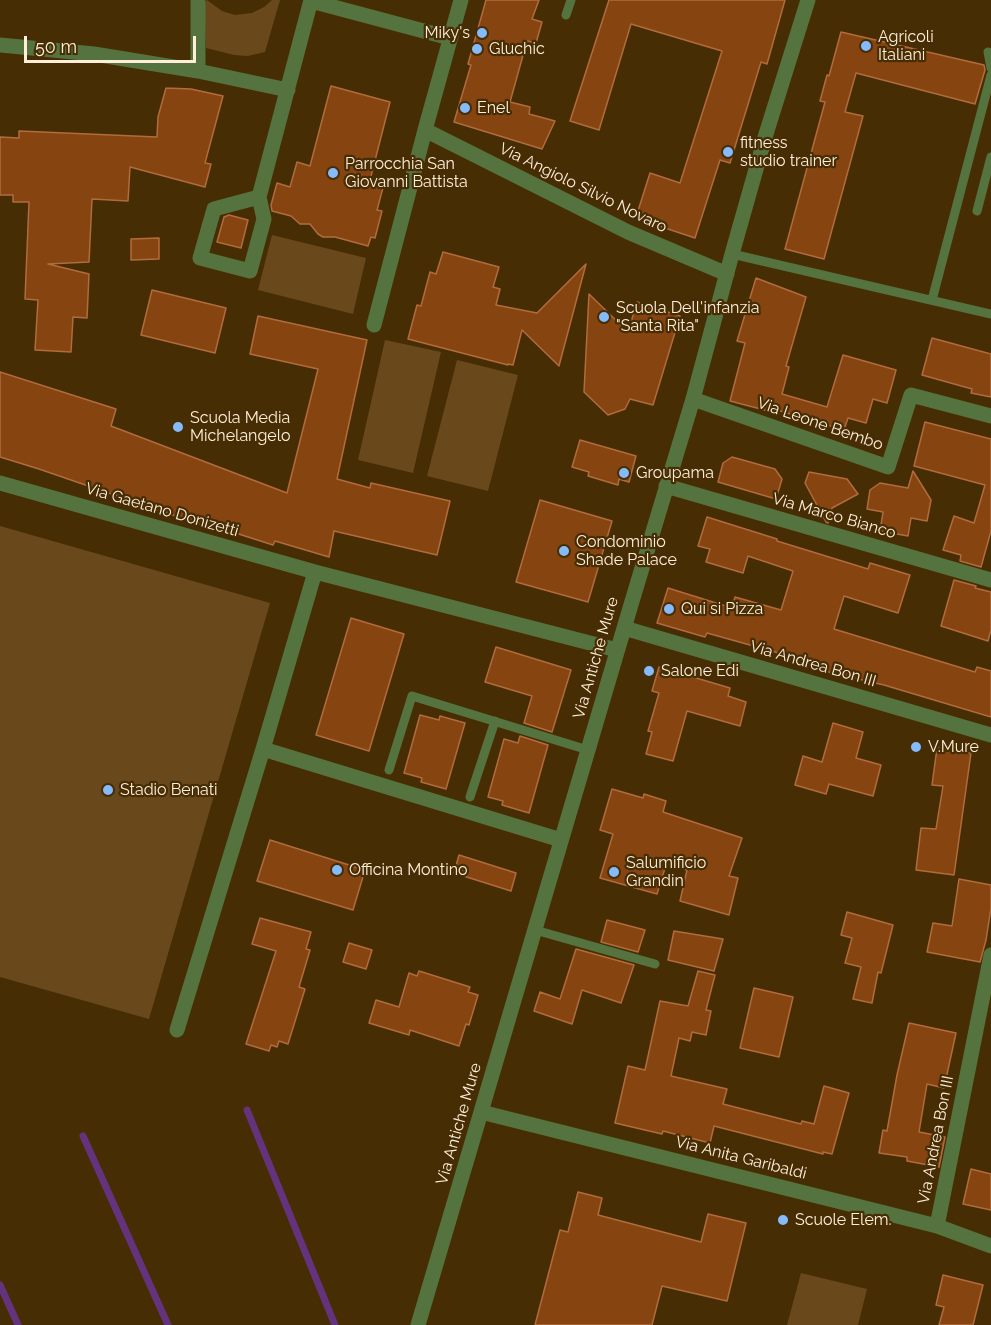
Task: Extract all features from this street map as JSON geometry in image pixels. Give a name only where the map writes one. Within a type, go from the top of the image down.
[{"type":"street","points":[[198,0],[198,71]]},
{"type":"street","points":[[374,325],[461,0]]},
{"type":"street","name":"Via Antiche Mure","points":[[418,1325],[693,399],[766,134],[808,0]]},
{"type":"street","points":[[259,197],[214,209],[200,258],[250,272],[264,219],[259,197],[311,1],[450,38]]},
{"type":"street","points":[[0,45],[94,54],[198,71],[288,90]]},
{"type":"street","name":"Via Angiolo Silvio Novaro","points":[[425,130],[628,232],[727,274]]},
{"type":"street","name":"Via Leone Bembo","points":[[693,399],[888,467],[911,395],[991,416]]},
{"type":"street","name":"Via Gaetano Donizetti","points":[[0,483],[315,572],[617,650]]},
{"type":"street","name":"Via Marco Bianco","points":[[666,486],[991,580]]},
{"type":"street","points":[[177,1030],[315,572]]},
{"type":"street","name":"Via Andrea Bon III","points":[[624,628],[991,735]]},
{"type":"street","points":[[263,749],[561,840]]},
{"type":"street","name":"Via Andrea Bon III","points":[[937,1226],[991,955]]},
{"type":"street","name":"Via Anita Garibaldi","points":[[481,1112],[937,1226],[991,1246]]},
{"type":"lane","points":[[566,15],[571,0]]},
{"type":"lane","points":[[988,52],[991,68]]},
{"type":"lane","points":[[932,300],[991,75]]},
{"type":"lane","points":[[977,211],[991,157]]},
{"type":"lane","points":[[732,254],[991,314]]},
{"type":"lane","points":[[388,770],[412,696],[588,750]]},
{"type":"lane","points":[[470,797],[495,721]]},
{"type":"lane","points":[[535,930],[654,964]]},
{"type":"shaded area","points":[[207,0],[222,11],[235,15],[252,13],[272,0],[280,0],[265,52],[248,56],[206,48],[204,3]]},
{"type":"shaded area","points":[[272,235],[366,258],[353,314],[258,290]]},
{"type":"shaded area","points":[[385,340],[441,352],[413,473],[358,460]]},
{"type":"shaded area","points":[[457,360],[518,375],[488,491],[427,476]]},
{"type":"shaded area","name":"Stadio Benati","points":[[0,526],[270,603],[149,1019],[0,977]]},
{"type":"shaded area","points":[[801,1273],[867,1289],[858,1325],[787,1325]]},
{"type":"building","points":[[486,0],[539,0],[532,19],[542,22],[536,43],[527,41],[510,102],[530,107],[529,114],[555,121],[542,149],[454,122],[471,65],[468,64]]},
{"type":"building","points":[[609,0],[785,0],[767,64],[761,62],[730,163],[720,160],[695,238],[647,222],[649,217],[637,214],[650,173],[680,183],[722,51],[631,24],[599,130],[570,121]]},
{"type":"building","points":[[841,32],[984,65],[985,70],[975,104],[856,73],[845,112],[863,116],[824,259],[785,249],[825,102],[820,101]]},
{"type":"building","name":"Parrocchia San Giovanni Battista","points":[[331,86],[390,102],[370,180],[384,184],[377,210],[382,211],[375,238],[371,237],[368,246],[335,237],[323,237],[310,224],[300,224],[291,216],[272,211],[271,205],[277,183],[290,187],[297,162],[310,166]]},
{"type":"building","points":[[166,88],[191,89],[223,96],[205,163],[211,164],[205,187],[130,167],[128,201],[92,199],[89,262],[48,264],[89,274],[87,318],[73,317],[71,352],[35,350],[38,300],[25,299],[29,202],[13,202],[13,195],[0,195],[0,137],[19,138],[19,131],[157,137],[158,117]]},
{"type":"building","points":[[229,215],[248,220],[241,248],[217,242],[224,217]]},
{"type":"building","points":[[159,238],[159,259],[131,260],[131,239]]},
{"type":"building","points":[[443,252],[499,267],[493,287],[500,289],[496,305],[537,313],[586,264],[559,366],[522,330],[513,365],[408,339],[417,305],[421,306],[430,272],[436,274]]},
{"type":"building","points":[[756,278],[806,297],[786,366],[789,367],[782,394],[827,407],[843,355],[896,370],[887,403],[873,399],[866,423],[848,418],[844,430],[777,410],[776,413],[730,401],[745,343],[737,341]]},
{"type":"building","points":[[152,290],[226,308],[215,353],[141,335]]},
{"type":"building","points":[[589,294],[628,332],[637,302],[680,316],[653,405],[630,399],[625,409],[608,415],[584,392]]},
{"type":"building","points":[[258,316],[367,340],[337,479],[370,488],[371,483],[450,501],[437,555],[334,531],[329,557],[275,541],[273,545],[220,528],[219,531],[0,457],[0,372],[116,409],[111,426],[287,493],[318,369],[250,354]]},
{"type":"building","points":[[932,338],[991,354],[991,397],[971,393],[972,389],[922,375]]},
{"type":"building","points":[[925,422],[991,439],[991,531],[981,567],[960,561],[961,555],[943,550],[954,516],[974,523],[985,485],[914,466]]},
{"type":"building","points":[[580,440],[636,456],[629,482],[619,479],[618,485],[588,476],[589,472],[572,467]]},
{"type":"building","points":[[732,457],[775,469],[782,479],[776,499],[718,482],[723,463]]},
{"type":"building","points":[[913,471],[931,500],[927,521],[911,518],[908,536],[880,531],[883,512],[867,509],[870,490],[880,483],[908,488]]},
{"type":"building","points":[[809,472],[847,479],[858,494],[832,508],[828,523],[805,483]]},
{"type":"building","name":"Condominio Shade Palace","points":[[540,500],[612,521],[588,602],[516,582]]},
{"type":"building","points":[[707,517],[868,569],[870,563],[910,575],[898,613],[844,596],[834,629],[975,672],[977,667],[991,671],[991,717],[884,685],[824,671],[825,666],[707,633],[705,637],[657,623],[668,588],[732,608],[735,597],[781,610],[793,571],[748,556],[743,573],[706,562],[710,549],[698,546]]},
{"type":"building","points":[[954,580],[991,592],[991,630],[988,641],[941,626]]},
{"type":"building","points":[[351,618],[404,634],[369,751],[316,735]]},
{"type":"building","points":[[496,647],[571,670],[552,732],[524,723],[532,696],[485,682]]},
{"type":"building","points":[[659,667],[730,688],[728,696],[746,702],[740,726],[687,711],[673,761],[646,754],[652,732],[648,731],[659,693],[652,691]]},
{"type":"building","points":[[420,715],[439,720],[440,716],[465,723],[446,789],[421,782],[422,778],[404,773]]},
{"type":"building","points":[[833,723],[863,732],[856,758],[881,765],[873,796],[829,784],[826,794],[795,785],[803,756],[822,762]]},
{"type":"building","points":[[520,736],[548,745],[529,813],[502,805],[503,801],[488,797],[504,739],[518,743]]},
{"type":"building","points":[[937,748],[971,753],[954,875],[916,870],[921,828],[936,829],[943,786],[932,785]]},
{"type":"building","points":[[612,789],[643,798],[644,794],[666,801],[663,812],[742,838],[729,876],[738,878],[729,915],[680,901],[687,870],[666,865],[657,894],[600,878],[613,834],[600,830]]},
{"type":"building","points":[[270,840],[365,870],[353,910],[257,881]]},
{"type":"building","points":[[459,855],[516,873],[511,891],[454,873]]},
{"type":"building","points":[[959,879],[991,885],[991,908],[980,962],[927,952],[933,923],[952,926]]},
{"type":"building","points":[[847,912],[893,925],[881,973],[878,972],[872,1003],[853,999],[861,967],[845,963],[852,938],[841,935]]},
{"type":"building","points":[[260,918],[311,932],[306,949],[310,950],[299,987],[305,989],[288,1044],[279,1041],[277,1047],[271,1045],[269,1051],[246,1044],[276,951],[252,944]]},
{"type":"building","points":[[607,920],[645,930],[638,952],[601,942]]},
{"type":"building","points":[[674,931],[723,939],[714,971],[668,960]]},
{"type":"building","points":[[349,943],[372,950],[366,969],[343,962]]},
{"type":"building","points":[[576,949],[634,965],[621,1003],[582,990],[572,1024],[534,1011],[540,992],[560,999]]},
{"type":"building","points":[[419,971],[470,987],[468,992],[478,995],[469,1025],[466,1024],[459,1046],[410,1030],[409,1035],[369,1023],[376,1000],[399,1007],[409,973],[417,976]]},
{"type":"building","points":[[698,971],[715,975],[706,1010],[711,1011],[706,1035],[692,1032],[690,1041],[679,1038],[671,1076],[727,1089],[723,1104],[801,1124],[802,1121],[814,1124],[824,1086],[849,1093],[832,1154],[823,1152],[823,1154],[714,1126],[710,1143],[663,1131],[662,1134],[615,1123],[628,1066],[645,1070],[660,1001],[688,1006]]},
{"type":"building","points":[[754,988],[793,997],[779,1057],[740,1048]]},
{"type":"building","points":[[909,1023],[956,1033],[944,1088],[927,1084],[919,1132],[945,1137],[939,1167],[907,1161],[907,1157],[879,1153],[883,1130],[887,1131]]},
{"type":"building","points":[[971,1169],[991,1174],[991,1210],[963,1204]]},
{"type":"building","points":[[578,1192],[602,1198],[598,1215],[701,1242],[708,1214],[746,1223],[727,1301],[662,1286],[652,1325],[535,1325],[560,1230],[568,1232]]},
{"type":"building","points":[[943,1275],[983,1285],[973,1325],[939,1325],[944,1307],[936,1305]]},
{"type":"waterway","points":[[247,1110],[335,1325]]},
{"type":"waterway","points":[[83,1136],[168,1325]]},
{"type":"waterway","points":[[0,1285],[18,1325]]},
{"type":"place","name":"Miky's","points":[[482,33]]},
{"type":"place","name":"Agricoli Italiani","points":[[866,46]]},
{"type":"place","name":"Gluchic","points":[[477,49]]},
{"type":"place","name":"Enel","points":[[465,108]]},
{"type":"place","name":"fitness studio trainer","points":[[728,152]]},
{"type":"place","name":"Parrocchia San Giovanni Battista","points":[[333,173]]},
{"type":"place","name":"Scuola Dell'infanzia \"Santa Rita\"","points":[[604,317]]},
{"type":"place","name":"Scuola Media Michelangelo","points":[[178,427]]},
{"type":"place","name":"Groupama","points":[[624,473]]},
{"type":"place","name":"Condominio Shade Palace","points":[[564,551]]},
{"type":"place","name":"Qui si Pizza","points":[[669,609]]},
{"type":"place","name":"Salone Edi","points":[[649,671]]},
{"type":"place","name":"V.Mure","points":[[916,747]]},
{"type":"place","name":"Stadio Benati","points":[[108,790]]},
{"type":"place","name":"Officina Montino","points":[[337,870]]},
{"type":"place","name":"Salumificio Grandin","points":[[614,872]]},
{"type":"place","name":"Scuole Elem.","points":[[783,1220]]}]
